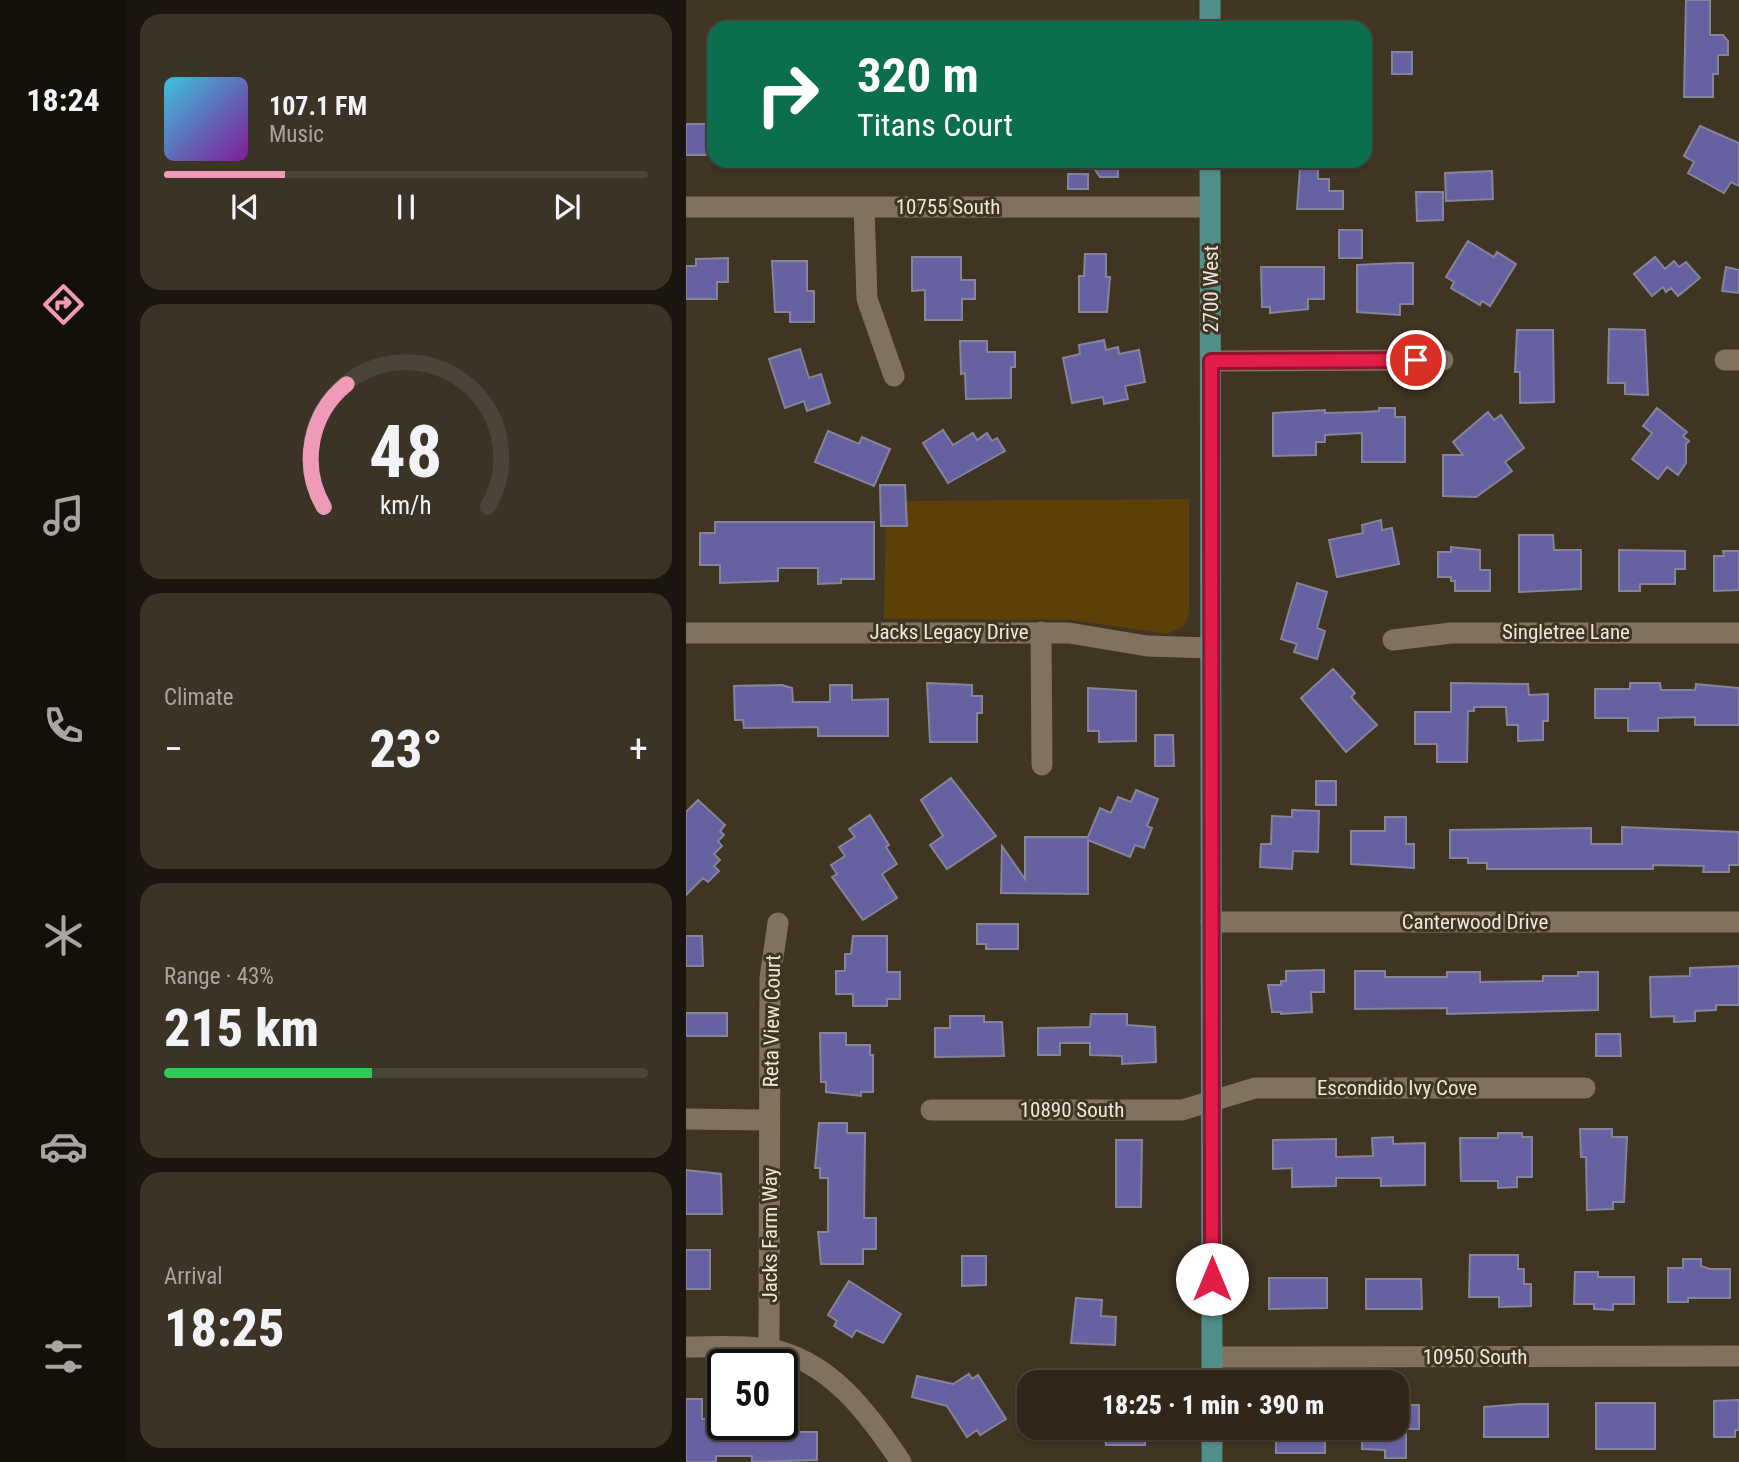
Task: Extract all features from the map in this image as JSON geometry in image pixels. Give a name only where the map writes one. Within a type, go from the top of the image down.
[{"type":"main road","points":[[1210,0],[1210,21]]},
{"type":"main road","name":"2700 West","points":[[1210,168],[1212,1370]]},
{"type":"main road","points":[[1212,1440],[1212,1462]]},
{"type":"street","name":"10755 South","points":[[686,207],[1210,207]]},
{"type":"street","points":[[864,207],[867,299],[894,376]]},
{"type":"street","points":[[1211,361],[1443,360]]},
{"type":"street","name":"Jacks Legacy Drive","points":[[686,632],[1041,632],[1094,635],[1147,646],[1211,648]]},
{"type":"street","points":[[1041,632],[1042,765]]},
{"type":"street","name":"Singletree Lane","points":[[1393,640],[1451,633],[1739,633]]},
{"type":"street","name":"Canterwood Drive","points":[[1211,922],[1739,922]]},
{"type":"street","name":"Reta View Court","points":[[770,1120],[769,978],[778,923]]},
{"type":"street","name":"Escondido Ivy Cove","points":[[1211,1100],[1255,1088],[1585,1088]]},
{"type":"street","name":"10890 South","points":[[931,1110],[1182,1110],[1211,1100]]},
{"type":"street","points":[[686,1119],[770,1120]]},
{"type":"street","name":"Jacks Farm Way","points":[[769,1349],[770,1120]]},
{"type":"street","points":[[686,1347],[769,1349]]},
{"type":"street","name":"10950 South","points":[[1212,1357],[1739,1356]]},
{"type":"street","points":[[798,1360],[840,1386],[874,1422],[901,1462]]},
{"type":"shaded area","points":[[1189,499],[1189,614],[1183,627],[1167,634],[1071,620],[884,619],[886,501]]},
{"type":"building","points":[[1686,0],[1710,0],[1710,35],[1723,35],[1728,41],[1728,55],[1718,55],[1718,74],[1713,74],[1713,97],[1684,97]]},
{"type":"building","points":[[1392,52],[1412,52],[1412,74],[1392,74]]},
{"type":"building","points":[[686,124],[707,124],[707,155],[686,155]]},
{"type":"building","points":[[1700,126],[1739,143],[1739,186],[1731,182],[1724,193],[1688,173],[1694,162],[1684,156]]},
{"type":"building","points":[[1094,168],[1118,168],[1118,177],[1100,177]]},
{"type":"building","points":[[1300,169],[1318,169],[1318,179],[1329,179],[1329,191],[1343,191],[1343,209],[1297,209]]},
{"type":"building","points":[[1492,171],[1493,199],[1446,201],[1445,173]]},
{"type":"building","points":[[1068,174],[1088,174],[1088,189],[1068,189]]},
{"type":"building","points":[[1416,192],[1443,192],[1443,220],[1417,221]]},
{"type":"building","points":[[1339,230],[1362,230],[1362,258],[1339,258]]},
{"type":"building","points":[[1468,241],[1494,257],[1497,252],[1516,264],[1490,306],[1482,301],[1480,305],[1451,288],[1454,282],[1446,277]]},
{"type":"building","points":[[1085,254],[1106,254],[1106,277],[1110,277],[1107,312],[1079,312],[1079,276],[1084,276]]},
{"type":"building","points":[[912,257],[961,257],[961,280],[975,280],[975,299],[962,299],[962,320],[925,320],[925,290],[912,291]]},
{"type":"building","points":[[1655,257],[1665,269],[1674,261],[1679,267],[1686,262],[1700,278],[1678,296],[1671,288],[1666,292],[1663,287],[1652,296],[1634,274]]},
{"type":"building","points":[[728,258],[728,282],[717,282],[717,299],[686,299],[686,266],[696,266],[696,259]]},
{"type":"building","points":[[772,261],[807,261],[807,291],[814,291],[814,322],[790,322],[790,312],[775,312]]},
{"type":"building","points":[[1413,263],[1413,304],[1400,304],[1400,315],[1357,312],[1357,265]]},
{"type":"building","points":[[1261,267],[1324,267],[1324,299],[1308,299],[1308,309],[1270,313],[1270,307],[1262,307]]},
{"type":"building","points":[[1726,267],[1739,270],[1739,293],[1722,291]]},
{"type":"building","points":[[1609,329],[1645,330],[1648,395],[1625,394],[1625,383],[1608,383]]},
{"type":"building","points":[[1517,330],[1553,330],[1554,402],[1520,403],[1520,372],[1515,372]]},
{"type":"building","points":[[1104,340],[1106,350],[1118,347],[1119,354],[1139,350],[1145,382],[1125,386],[1128,399],[1104,404],[1103,397],[1072,403],[1063,358],[1080,354],[1079,345]]},
{"type":"building","points":[[960,341],[987,341],[987,352],[1015,352],[1015,367],[1011,367],[1011,398],[966,399],[965,373],[961,374]]},
{"type":"building","points":[[800,349],[809,378],[821,374],[830,403],[807,411],[804,401],[785,408],[769,359]]},
{"type":"building","points":[[1379,408],[1395,408],[1395,417],[1405,417],[1405,462],[1362,462],[1362,433],[1325,435],[1325,442],[1316,442],[1316,455],[1273,456],[1273,413],[1325,410],[1325,413],[1362,412],[1379,411]]},
{"type":"building","points":[[1657,408],[1687,432],[1683,436],[1689,441],[1686,444],[1686,463],[1678,475],[1667,467],[1658,479],[1632,459],[1652,433],[1643,426]]},
{"type":"building","points":[[1488,412],[1494,420],[1501,415],[1524,448],[1505,462],[1512,471],[1476,497],[1443,496],[1443,455],[1463,455],[1453,442]]},
{"type":"building","points":[[943,430],[953,445],[973,433],[977,440],[987,433],[992,441],[997,438],[1005,451],[948,483],[923,443]]},
{"type":"building","points":[[828,431],[859,444],[862,437],[890,449],[874,486],[815,462]]},
{"type":"building","points":[[880,485],[905,485],[907,526],[881,526]]},
{"type":"building","points":[[1381,520],[1382,530],[1392,528],[1399,564],[1337,577],[1329,540],[1363,533],[1362,525]]},
{"type":"building","points":[[715,522],[874,522],[874,579],[841,579],[841,583],[818,584],[818,568],[778,568],[778,581],[720,583],[720,565],[700,565],[700,533],[715,533]]},
{"type":"building","points":[[1519,535],[1553,535],[1554,550],[1581,550],[1581,589],[1519,592]]},
{"type":"building","points":[[1451,547],[1480,550],[1480,570],[1490,570],[1490,591],[1455,591],[1455,581],[1451,581],[1451,577],[1438,577],[1438,552],[1451,552]]},
{"type":"building","points":[[1619,550],[1685,551],[1685,569],[1675,569],[1675,584],[1640,584],[1640,591],[1619,591]]},
{"type":"building","points":[[1723,551],[1739,551],[1739,590],[1714,591],[1714,556],[1724,556]]},
{"type":"building","points":[[1297,583],[1327,592],[1317,628],[1325,631],[1317,659],[1294,652],[1297,644],[1281,639]]},
{"type":"building","points":[[1333,669],[1355,693],[1351,697],[1377,725],[1346,752],[1301,698]]},
{"type":"building","points":[[927,683],[972,685],[972,696],[982,696],[982,713],[977,713],[977,742],[930,742]]},
{"type":"building","points":[[1451,683],[1528,684],[1529,695],[1548,694],[1548,721],[1543,721],[1543,740],[1518,741],[1518,725],[1507,725],[1506,707],[1474,707],[1474,711],[1468,711],[1467,762],[1437,762],[1437,744],[1415,744],[1415,712],[1451,712]]},
{"type":"building","points":[[1630,683],[1660,683],[1661,690],[1695,690],[1696,684],[1739,688],[1739,725],[1695,725],[1695,717],[1658,718],[1658,731],[1628,731],[1628,718],[1595,718],[1595,689],[1630,689]]},
{"type":"building","points":[[782,685],[792,688],[793,702],[830,702],[830,685],[852,685],[852,700],[888,699],[888,736],[818,736],[818,727],[744,728],[743,720],[735,720],[734,686]]},
{"type":"building","points":[[1088,688],[1136,691],[1136,741],[1099,742],[1099,731],[1088,731]]},
{"type":"building","points":[[1155,735],[1173,735],[1174,766],[1155,766]]},
{"type":"building","points":[[951,778],[996,836],[947,869],[930,845],[943,836],[921,800]]},
{"type":"building","points":[[1316,781],[1336,781],[1336,805],[1316,805]]},
{"type":"building","points":[[1136,790],[1158,799],[1147,826],[1152,828],[1144,848],[1135,845],[1130,857],[1088,840],[1088,894],[1001,893],[1002,846],[1025,879],[1025,837],[1088,837],[1100,808],[1111,813],[1118,797],[1131,802]]},
{"type":"building","points":[[698,800],[725,825],[720,831],[724,835],[718,841],[722,846],[714,854],[720,860],[714,866],[719,871],[708,882],[703,878],[686,895],[686,812]]},
{"type":"building","points":[[1292,810],[1319,811],[1318,852],[1293,851],[1292,869],[1260,867],[1261,844],[1271,844],[1272,816],[1292,817]]},
{"type":"building","points":[[870,815],[889,845],[886,847],[897,864],[882,874],[897,898],[863,920],[832,877],[837,874],[831,865],[845,856],[839,847],[855,837],[849,829]]},
{"type":"building","points":[[1385,817],[1406,817],[1406,844],[1414,844],[1414,868],[1351,864],[1351,831],[1385,831]]},
{"type":"building","points":[[1622,827],[1739,832],[1739,865],[1729,865],[1729,872],[1703,872],[1704,866],[1653,865],[1653,869],[1487,869],[1487,863],[1468,863],[1468,858],[1450,858],[1450,830],[1591,828],[1591,844],[1622,844]]},
{"type":"building","points":[[977,924],[1018,924],[1018,949],[986,949],[986,944],[977,944]]},
{"type":"building","points":[[686,936],[702,936],[703,966],[686,966]]},
{"type":"building","points":[[853,936],[887,936],[887,972],[900,972],[900,999],[887,999],[887,1006],[853,1006],[853,994],[836,994],[836,971],[845,971],[845,954],[851,954]]},
{"type":"building","points":[[1739,966],[1739,1005],[1716,1005],[1716,1010],[1695,1011],[1695,1021],[1674,1022],[1674,1016],[1651,1017],[1650,977],[1690,976],[1690,968]]},
{"type":"building","points":[[1324,970],[1324,992],[1311,992],[1312,1012],[1272,1012],[1268,985],[1281,985],[1281,981],[1286,981],[1286,971]]},
{"type":"building","points":[[1355,971],[1385,971],[1385,977],[1447,977],[1447,972],[1480,972],[1480,982],[1543,981],[1543,976],[1578,976],[1578,972],[1598,972],[1598,1010],[1447,1014],[1447,1008],[1355,1009]]},
{"type":"building","points":[[686,1013],[727,1013],[727,1036],[686,1036]]},
{"type":"building","points":[[1091,1014],[1127,1014],[1127,1025],[1155,1027],[1156,1062],[1122,1064],[1122,1056],[1090,1055],[1090,1043],[1060,1043],[1060,1055],[1038,1055],[1038,1028],[1090,1027]]},
{"type":"building","points":[[950,1016],[984,1016],[984,1022],[1002,1022],[1004,1056],[935,1057],[935,1028],[950,1028]]},
{"type":"building","points":[[820,1033],[846,1033],[846,1045],[870,1045],[870,1055],[873,1055],[873,1092],[861,1092],[861,1096],[826,1092],[826,1082],[821,1082]]},
{"type":"building","points":[[1596,1034],[1620,1034],[1621,1056],[1596,1056]]},
{"type":"building","points":[[819,1123],[847,1123],[847,1133],[865,1133],[864,1218],[876,1218],[876,1249],[863,1249],[863,1264],[821,1264],[818,1232],[828,1232],[828,1178],[820,1178],[820,1168],[815,1168]]},
{"type":"building","points":[[1580,1129],[1612,1129],[1612,1137],[1627,1137],[1624,1202],[1613,1202],[1613,1209],[1587,1210],[1586,1157],[1581,1157]]},
{"type":"building","points":[[1498,1133],[1522,1133],[1522,1137],[1532,1137],[1532,1177],[1517,1177],[1517,1187],[1498,1188],[1498,1181],[1461,1181],[1460,1138],[1498,1138]]},
{"type":"building","points":[[1393,1137],[1393,1144],[1425,1143],[1425,1185],[1381,1186],[1381,1178],[1336,1178],[1336,1186],[1292,1187],[1292,1168],[1273,1169],[1273,1140],[1336,1139],[1336,1157],[1373,1156],[1372,1138]]},
{"type":"building","points":[[1116,1140],[1142,1140],[1141,1207],[1116,1207]]},
{"type":"building","points":[[686,1170],[721,1174],[722,1214],[686,1214]]},
{"type":"building","points":[[686,1250],[710,1250],[710,1289],[686,1289]]},
{"type":"building","points":[[1470,1255],[1518,1255],[1518,1269],[1524,1269],[1524,1284],[1531,1284],[1531,1306],[1499,1307],[1499,1297],[1469,1297]]},
{"type":"building","points":[[962,1256],[986,1256],[986,1285],[962,1286]]},
{"type":"building","points":[[1683,1259],[1701,1259],[1701,1266],[1710,1269],[1730,1269],[1730,1298],[1688,1298],[1688,1302],[1668,1302],[1668,1268],[1683,1268]]},
{"type":"building","points":[[1575,1272],[1598,1272],[1598,1277],[1634,1277],[1634,1304],[1613,1304],[1613,1310],[1594,1309],[1594,1304],[1574,1304]]},
{"type":"building","points":[[1269,1278],[1327,1278],[1327,1308],[1269,1309]]},
{"type":"building","points":[[1366,1279],[1421,1279],[1422,1309],[1366,1309]]},
{"type":"building","points":[[849,1281],[901,1314],[883,1343],[856,1330],[852,1337],[834,1326],[837,1321],[828,1315]]},
{"type":"building","points":[[1076,1298],[1102,1300],[1101,1316],[1116,1317],[1115,1345],[1071,1343]]},
{"type":"building","points":[[969,1374],[972,1379],[978,1375],[1006,1419],[980,1435],[977,1430],[967,1437],[947,1406],[912,1397],[917,1376],[953,1384]]},
{"type":"building","points":[[686,1399],[702,1399],[702,1419],[707,1419],[707,1440],[798,1440],[798,1413],[799,1432],[817,1432],[817,1460],[752,1462],[752,1456],[716,1456],[716,1462],[686,1462]]},
{"type":"building","points":[[1739,1400],[1739,1430],[1735,1430],[1735,1437],[1714,1437],[1714,1401]]},
{"type":"building","points":[[1596,1403],[1655,1403],[1655,1449],[1596,1449]]},
{"type":"building","points":[[1548,1404],[1548,1437],[1484,1437],[1484,1407]]},
{"type":"building","points":[[1409,1405],[1419,1405],[1419,1429],[1409,1429]]},
{"type":"building","points":[[1105,1440],[1145,1440],[1145,1445],[1106,1445]]},
{"type":"building","points":[[1276,1440],[1325,1440],[1325,1453],[1276,1453]]},
{"type":"building","points":[[1362,1440],[1406,1440],[1406,1458],[1385,1458],[1385,1450],[1362,1449]]},
{"type":"route","points":[[1212,1279],[1211,361],[1416,360]]}]
